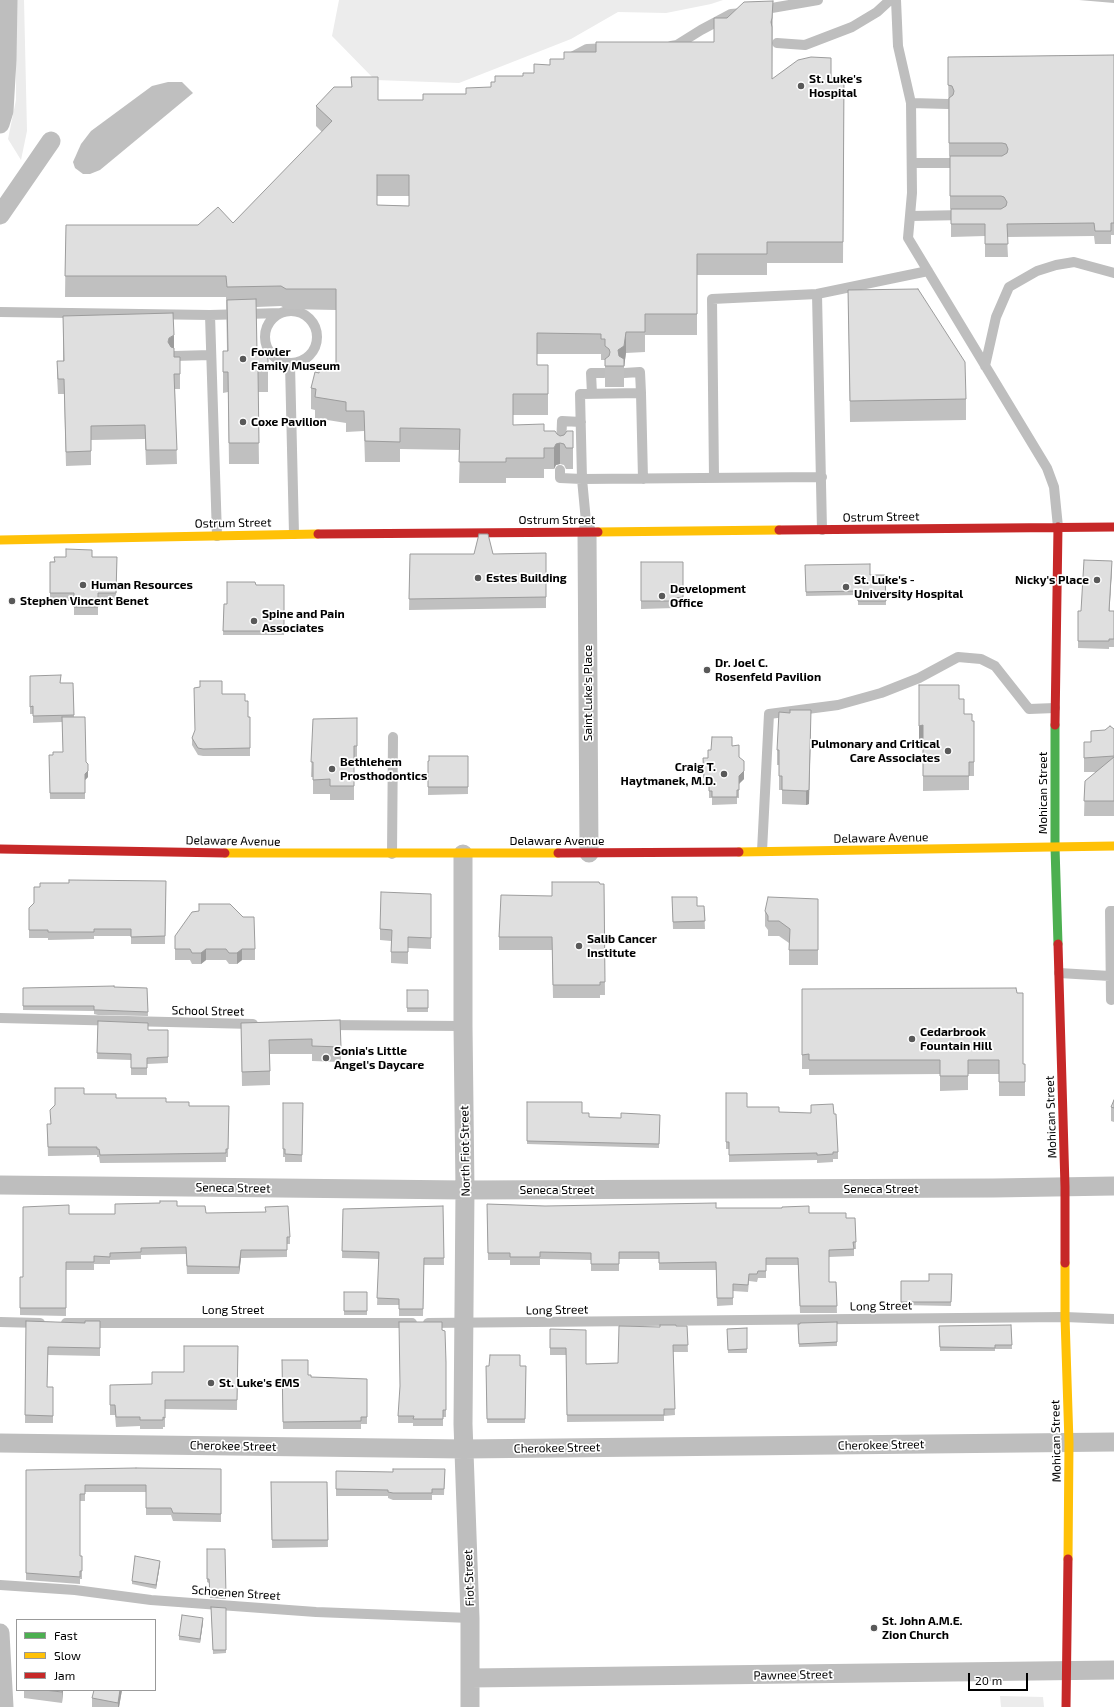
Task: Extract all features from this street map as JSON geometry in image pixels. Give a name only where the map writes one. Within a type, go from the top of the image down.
[{"type":"street","points":[[0,124],[4,111],[6,81],[8,0]]},
{"type":"street","points":[[0,215],[51,141]]},
{"type":"street","name":"Mohican Street","points":[[1058,527],[1055,708],[1055,847],[1065,1187],[1065,1317],[1069,1443],[1066,1707]]},
{"type":"street","name":"Ostrum Street","points":[[0,540],[294,534],[1114,527]]},
{"type":"street","name":"Saint Luke's Place","points":[[587,532],[589,854]]},
{"type":"street","name":"Delaware Avenue","points":[[0,849],[243,854],[589,854],[1114,846]]},
{"type":"street","name":"North Fiot Street","points":[[464,854],[464,1449]]},
{"type":"street","name":"Seneca Street","points":[[0,1186],[465,1190],[1114,1186]]},
{"type":"street","name":"Cherokee Street","points":[[0,1443],[464,1449],[1114,1442]]},
{"type":"street","name":"Fiot Street","points":[[464,1449],[470,1618],[470,1707]]},
{"type":"street","points":[[0,1633],[4,1707]]},
{"type":"street","name":"Pawnee Street","points":[[471,1678],[1114,1670]]},
{"type":"lane","points":[[662,46],[677,45],[731,14],[818,0]]},
{"type":"lane","points":[[777,43],[805,44],[852,27],[877,12],[890,0]]},
{"type":"lane","points":[[896,0],[898,46],[911,103],[911,216],[908,238],[1047,468],[1054,487],[1058,527]]},
{"type":"lane","points":[[564,61],[587,49],[616,47]]},
{"type":"lane","points":[[911,103],[948,104]]},
{"type":"lane","points":[[912,163],[972,163]]},
{"type":"lane","points":[[911,216],[979,215]]},
{"type":"lane","points":[[985,366],[996,317],[1009,287],[1037,271],[1056,265],[1074,262],[1114,273]]},
{"type":"lane","points":[[714,478],[712,299],[817,294],[928,271]]},
{"type":"lane","points":[[817,294],[822,530]]},
{"type":"lane","points":[[0,312],[210,315],[281,313],[290,311],[298,312],[312,321],[318,338],[312,353],[306,359],[298,363],[290,364],[273,358],[264,342],[264,333],[268,324],[273,317],[281,313]]},
{"type":"lane","points":[[210,315],[217,536]]},
{"type":"lane","points":[[174,356],[211,355]]},
{"type":"lane","points":[[290,364],[294,534]]},
{"type":"lane","points":[[624,372],[640,372],[643,478]]},
{"type":"lane","points":[[592,394],[591,373],[604,373]]},
{"type":"lane","points":[[587,532],[582,479],[580,394],[641,392]]},
{"type":"lane","points":[[561,450],[562,421],[581,422]]},
{"type":"lane","points":[[560,470],[560,478],[582,479],[822,477]]},
{"type":"lane","points":[[762,851],[769,714],[838,705],[881,693],[919,678],[958,657],[981,659],[995,666],[1029,708],[1055,708]]},
{"type":"lane","points":[[392,854],[393,737]]},
{"type":"lane","points":[[1114,911],[1110,911],[1111,1000],[1114,1000]]},
{"type":"lane","points":[[1059,973],[1110,976]]},
{"type":"lane","name":"School Street","points":[[0,1018],[187,1024],[265,1024]]},
{"type":"lane","points":[[320,1025],[463,1026]]},
{"type":"lane","name":"Long Street","points":[[0,1322],[464,1324],[1065,1317],[1114,1319]]},
{"type":"lane","name":"Schoenen Street","points":[[0,1585],[74,1590],[151,1600],[316,1612],[470,1618]]},
{"type":"shaded area","points":[[16,0],[24,0],[27,131],[21,160],[8,139],[16,100]]},
{"type":"shaded area","points":[[339,0],[723,0],[711,4],[666,13],[618,12],[571,39],[459,83],[375,80],[332,36]]},
{"type":"shaded area","points":[[168,82],[182,82],[193,93],[100,170],[90,174],[83,174],[75,168],[73,162],[81,144],[91,131],[152,86]]},
{"type":"shaded area","points":[[1000,1696],[1043,1697],[1044,1707],[1001,1707]]},
{"type":"building","points":[[773,1],[771,22],[772,79],[798,60],[811,57],[831,58],[831,78],[844,79],[843,242],[767,242],[767,254],[697,254],[697,314],[645,314],[645,332],[626,332],[624,346],[618,350],[619,356],[624,359],[624,366],[605,366],[605,359],[609,356],[610,352],[605,346],[605,339],[601,339],[601,334],[537,333],[537,365],[548,365],[548,394],[513,394],[513,425],[544,424],[544,431],[555,431],[560,436],[564,435],[567,431],[573,431],[573,448],[566,448],[564,444],[560,443],[556,444],[554,448],[544,448],[544,458],[506,458],[506,462],[459,462],[460,429],[400,428],[400,442],[365,441],[364,411],[346,411],[346,402],[315,397],[316,389],[311,388],[315,372],[319,373],[320,363],[336,367],[336,289],[286,289],[281,286],[227,287],[226,276],[65,276],[66,225],[198,225],[218,207],[233,223],[332,121],[316,106],[334,87],[352,87],[351,77],[378,77],[378,100],[423,100],[423,94],[466,94],[466,88],[491,87],[491,82],[495,82],[495,76],[523,76],[523,73],[534,73],[534,64],[550,65],[550,59],[564,59],[564,52],[596,52],[596,42],[714,42],[714,18],[727,18],[744,2]],"holes":[[[377,175],[409,175],[409,206],[377,205]]]},
{"type":"building","points":[[1114,55],[1114,223],[1111,223],[1111,231],[1095,231],[1094,223],[1007,224],[1008,244],[985,244],[985,224],[951,224],[951,209],[1001,209],[1006,206],[1007,202],[1004,197],[1001,196],[950,196],[950,156],[1002,156],[1007,153],[1008,149],[1006,144],[1002,143],[949,143],[949,98],[953,95],[954,91],[952,86],[948,85],[948,57]]},
{"type":"building","points":[[918,289],[965,362],[966,399],[850,401],[848,290]]},
{"type":"building","name":"Coxe Pavilion","points":[[256,299],[257,351],[267,351],[268,360],[268,371],[258,371],[259,443],[229,443],[228,372],[223,372],[223,351],[228,351],[227,300]]},
{"type":"building","points":[[173,313],[174,335],[169,338],[168,342],[171,347],[174,348],[174,357],[180,357],[180,374],[174,374],[177,450],[146,450],[145,425],[91,426],[91,451],[66,452],[64,379],[58,379],[57,361],[64,361],[63,316]]},
{"type":"building","name":"Estes Building","points":[[479,534],[488,534],[493,554],[546,553],[546,597],[409,599],[410,554],[474,554]]},
{"type":"building","name":"Human Resources","points":[[66,549],[92,550],[92,557],[117,557],[116,593],[98,593],[98,607],[74,607],[74,593],[50,593],[50,562],[55,562],[54,557],[66,557]]},
{"type":"building","points":[[1084,560],[1112,561],[1109,611],[1114,611],[1114,639],[1109,639],[1109,641],[1078,641],[1078,611],[1081,611]]},
{"type":"building","name":"Development Office","points":[[641,562],[683,562],[683,597],[675,598],[675,601],[641,601]]},
{"type":"building","name":"St. Luke's - University Hospital","points":[[870,564],[870,575],[885,575],[886,601],[858,601],[858,591],[806,592],[805,565]]},
{"type":"building","name":"Spine and Pain Associates","points":[[227,582],[255,582],[256,585],[284,585],[284,631],[223,631],[224,604],[227,604]]},
{"type":"building","points":[[61,675],[60,683],[73,683],[74,715],[33,716],[33,706],[30,707],[30,676]]},
{"type":"building","points":[[200,681],[222,681],[222,694],[245,694],[245,701],[248,701],[248,717],[250,717],[250,748],[198,748],[192,738],[195,730],[194,688],[200,687]]},
{"type":"building","name":"Pulmonary and Critical Care Associates","points":[[919,685],[959,685],[959,699],[964,699],[964,714],[972,714],[972,721],[974,721],[974,762],[969,762],[969,776],[923,776],[923,725],[919,726]]},
{"type":"building","points":[[790,710],[811,710],[809,790],[806,791],[782,790],[782,776],[779,776],[779,750],[777,750],[779,712],[790,713]]},
{"type":"building","points":[[62,717],[85,717],[86,762],[88,764],[88,771],[85,774],[85,793],[50,793],[49,755],[53,755],[53,752],[63,752]]},
{"type":"building","name":"Bethlehem Prosthodontics","points":[[357,718],[357,746],[354,746],[354,786],[330,786],[330,779],[313,780],[313,762],[311,762],[313,719]]},
{"type":"building","points":[[1110,726],[1114,729],[1114,756],[1084,758],[1084,742],[1091,742],[1091,731],[1105,730]]},
{"type":"building","name":"Craig T. Haytmanek, M.D.","points":[[712,737],[732,737],[732,746],[739,745],[739,757],[744,761],[744,771],[739,776],[739,790],[737,790],[737,797],[712,797],[712,791],[709,791],[709,778],[704,778],[703,758],[708,758],[708,750],[711,750]]},
{"type":"building","points":[[429,756],[468,756],[468,787],[428,787]]},
{"type":"building","points":[[1114,757],[1114,801],[1084,801],[1085,781]]},
{"type":"building","points":[[69,880],[166,881],[165,936],[131,937],[131,929],[94,929],[94,932],[48,932],[48,930],[29,930],[29,908],[34,903],[34,887],[40,887],[40,883],[69,883]]},
{"type":"building","name":"Salib Cancer Institute","points":[[552,882],[599,882],[600,884],[604,884],[605,982],[600,982],[600,985],[553,985],[552,937],[499,937],[501,895],[552,896]]},
{"type":"building","points":[[381,892],[431,894],[431,938],[408,937],[408,952],[391,952],[392,930],[380,929]]},
{"type":"building","points":[[672,897],[697,897],[697,906],[704,906],[705,921],[673,922]]},
{"type":"building","points":[[768,897],[818,899],[818,950],[789,950],[790,929],[779,921],[768,921],[768,916],[765,911]]},
{"type":"building","points":[[199,904],[230,904],[243,917],[254,917],[255,949],[242,949],[237,953],[229,953],[226,949],[206,949],[201,953],[192,953],[190,949],[175,949],[175,936],[192,912],[199,911]]},
{"type":"building","points":[[114,986],[147,988],[148,1012],[94,1010],[94,1006],[23,1006],[23,988]]},
{"type":"building","name":"Cedarbrook Fountain Hill","points":[[1016,988],[1017,993],[1023,993],[1023,1064],[1025,1064],[1025,1082],[999,1082],[999,1060],[968,1060],[968,1076],[940,1076],[940,1060],[809,1060],[809,1054],[802,1055],[802,989]]},
{"type":"building","points":[[407,990],[428,990],[428,1008],[407,1008]]},
{"type":"building","points":[[340,1020],[341,1047],[312,1046],[312,1039],[269,1040],[270,1071],[242,1072],[241,1023]]},
{"type":"building","points":[[98,1021],[148,1023],[148,1030],[168,1030],[168,1057],[147,1058],[147,1068],[131,1068],[131,1054],[97,1053]]},
{"type":"building","points":[[55,1088],[84,1088],[84,1094],[116,1094],[116,1098],[166,1098],[166,1102],[189,1102],[189,1106],[229,1106],[228,1149],[226,1149],[226,1153],[100,1155],[97,1147],[48,1147],[47,1124],[51,1124],[50,1110],[55,1105]]},
{"type":"building","points":[[726,1093],[747,1093],[747,1107],[779,1107],[779,1112],[811,1113],[811,1105],[833,1104],[834,1114],[836,1114],[838,1152],[833,1152],[833,1154],[817,1155],[817,1153],[729,1155],[729,1142],[726,1142]]},
{"type":"building","points":[[1114,1100],[1114,1108],[1111,1107]]},
{"type":"building","points":[[527,1102],[582,1102],[582,1113],[589,1113],[589,1117],[621,1118],[621,1113],[660,1115],[659,1144],[527,1141]]},
{"type":"building","points":[[283,1103],[303,1103],[302,1155],[285,1154],[285,1149],[283,1149]]},
{"type":"building","points":[[160,1201],[177,1201],[177,1206],[205,1206],[206,1213],[266,1212],[265,1207],[288,1206],[290,1237],[287,1237],[287,1250],[241,1250],[239,1267],[187,1266],[186,1247],[141,1248],[141,1252],[110,1253],[110,1257],[94,1256],[94,1262],[66,1262],[66,1308],[20,1308],[20,1277],[23,1277],[23,1207],[69,1205],[69,1214],[115,1214],[115,1204],[160,1203]]},
{"type":"building","points":[[716,1203],[716,1208],[782,1208],[809,1206],[809,1213],[846,1213],[846,1218],[855,1218],[856,1242],[853,1242],[854,1249],[829,1250],[829,1282],[836,1282],[837,1306],[800,1306],[798,1258],[766,1258],[766,1271],[758,1271],[757,1274],[749,1274],[748,1285],[733,1284],[733,1298],[717,1298],[716,1262],[659,1263],[659,1252],[619,1252],[619,1264],[591,1264],[591,1253],[540,1252],[540,1257],[510,1257],[510,1253],[488,1253],[487,1204],[545,1206]]},
{"type":"building","points":[[443,1206],[444,1258],[424,1258],[423,1309],[399,1309],[399,1299],[377,1298],[379,1252],[342,1251],[343,1209]]},
{"type":"building","points":[[929,1274],[952,1274],[951,1302],[901,1302],[901,1281],[929,1281]]},
{"type":"building","points":[[344,1292],[367,1292],[367,1311],[344,1311]]},
{"type":"building","points":[[26,1321],[85,1323],[85,1321],[100,1321],[100,1348],[48,1347],[47,1387],[53,1387],[53,1416],[25,1415]]},
{"type":"building","points":[[399,1322],[442,1322],[442,1330],[445,1331],[446,1362],[446,1410],[443,1410],[443,1419],[413,1419],[414,1416],[398,1416],[400,1386]]},
{"type":"building","points":[[837,1322],[837,1342],[799,1344],[798,1324]]},
{"type":"building","points":[[660,1325],[687,1326],[688,1345],[673,1345],[675,1409],[664,1409],[664,1415],[567,1415],[566,1348],[550,1348],[550,1329],[586,1330],[586,1364],[618,1363],[619,1326],[660,1327]]},
{"type":"building","points":[[1011,1325],[1012,1345],[995,1345],[995,1348],[940,1347],[939,1326]]},
{"type":"building","points":[[747,1328],[747,1349],[728,1350],[727,1329]]},
{"type":"building","points":[[184,1346],[238,1346],[237,1400],[165,1400],[165,1418],[163,1417],[163,1420],[140,1420],[140,1417],[116,1417],[115,1405],[110,1405],[110,1385],[152,1384],[152,1372],[184,1372]]},
{"type":"building","points":[[490,1355],[520,1355],[520,1366],[526,1366],[525,1419],[487,1419],[486,1366],[489,1366]]},
{"type":"building","points":[[282,1360],[308,1360],[308,1375],[311,1375],[311,1377],[367,1379],[367,1417],[361,1417],[361,1421],[283,1422]]},
{"type":"building","points":[[136,1468],[221,1469],[221,1514],[173,1513],[171,1508],[146,1508],[146,1485],[85,1485],[85,1494],[80,1494],[80,1556],[82,1556],[82,1571],[80,1571],[80,1577],[26,1573],[26,1470]]},
{"type":"building","points":[[393,1469],[445,1469],[444,1489],[432,1489],[432,1493],[393,1493],[388,1492],[388,1490],[336,1489],[336,1471],[393,1472]]},
{"type":"building","points":[[271,1482],[327,1482],[328,1540],[272,1540]]},
{"type":"building","points":[[207,1549],[225,1549],[226,1595],[210,1594],[209,1579],[207,1579]]},
{"type":"building","points":[[135,1556],[160,1561],[156,1585],[132,1581]]},
{"type":"building","points":[[211,1607],[226,1608],[226,1650],[213,1650]]},
{"type":"building","points":[[182,1615],[203,1618],[200,1639],[179,1636]]},
{"type":"building","points":[[94,1691],[120,1691],[118,1703],[92,1698]]},
{"type":"traffic: fast","points":[[1055,725],[1055,847],[1058,944]]},
{"type":"traffic: slow","points":[[598,532],[779,530]]},
{"type":"traffic: slow","points":[[0,540],[318,534]]},
{"type":"traffic: slow","points":[[739,852],[1114,846]]},
{"type":"traffic: slow","points":[[225,853],[558,853]]},
{"type":"traffic: slow","points":[[1065,1263],[1069,1443],[1068,1559]]},
{"type":"traffic: jam","points":[[1055,725],[1058,527]]},
{"type":"traffic: jam","points":[[779,530],[1114,527]]},
{"type":"traffic: jam","points":[[318,534],[598,532]]},
{"type":"traffic: jam","points":[[0,849],[225,853]]},
{"type":"traffic: jam","points":[[558,853],[739,852]]},
{"type":"traffic: jam","points":[[1058,944],[1065,1187],[1065,1263]]},
{"type":"traffic: jam","points":[[1066,1707],[1068,1559]]},
{"type":"place","name":"St. Luke's Hospital","points":[[801,86]]},
{"type":"place","name":"Fowler Family Museum","points":[[243,359]]},
{"type":"place","name":"Coxe Pavilion","points":[[243,422]]},
{"type":"place","name":"Estes Building","points":[[478,578]]},
{"type":"place","name":"Nicky's Place","points":[[1097,580]]},
{"type":"place","name":"Human Resources","points":[[83,585]]},
{"type":"place","name":"St. Luke's - University Hospital","points":[[846,587]]},
{"type":"place","name":"Development Office","points":[[662,596]]},
{"type":"place","name":"Stephen Vincent Benet","points":[[12,601]]},
{"type":"place","name":"Spine and Pain Associates","points":[[254,621]]},
{"type":"place","name":"Dr. Joel C. Rosenfeld Pavilion","points":[[707,670]]},
{"type":"place","name":"Pulmonary and Critical Care Associates","points":[[948,751]]},
{"type":"place","name":"Bethlehem Prosthodontics","points":[[332,769]]},
{"type":"place","name":"Craig T. Haytmanek, M.D.","points":[[724,774]]},
{"type":"place","name":"Salib Cancer Institute","points":[[579,946]]},
{"type":"place","name":"Cedarbrook Fountain Hill","points":[[912,1039]]},
{"type":"place","name":"Sonia's Little Angel's Daycare","points":[[326,1058]]},
{"type":"place","name":"St. Luke's EMS","points":[[211,1383]]},
{"type":"place","name":"St. John A.M.E. Zion Church","points":[[874,1628]]}]
